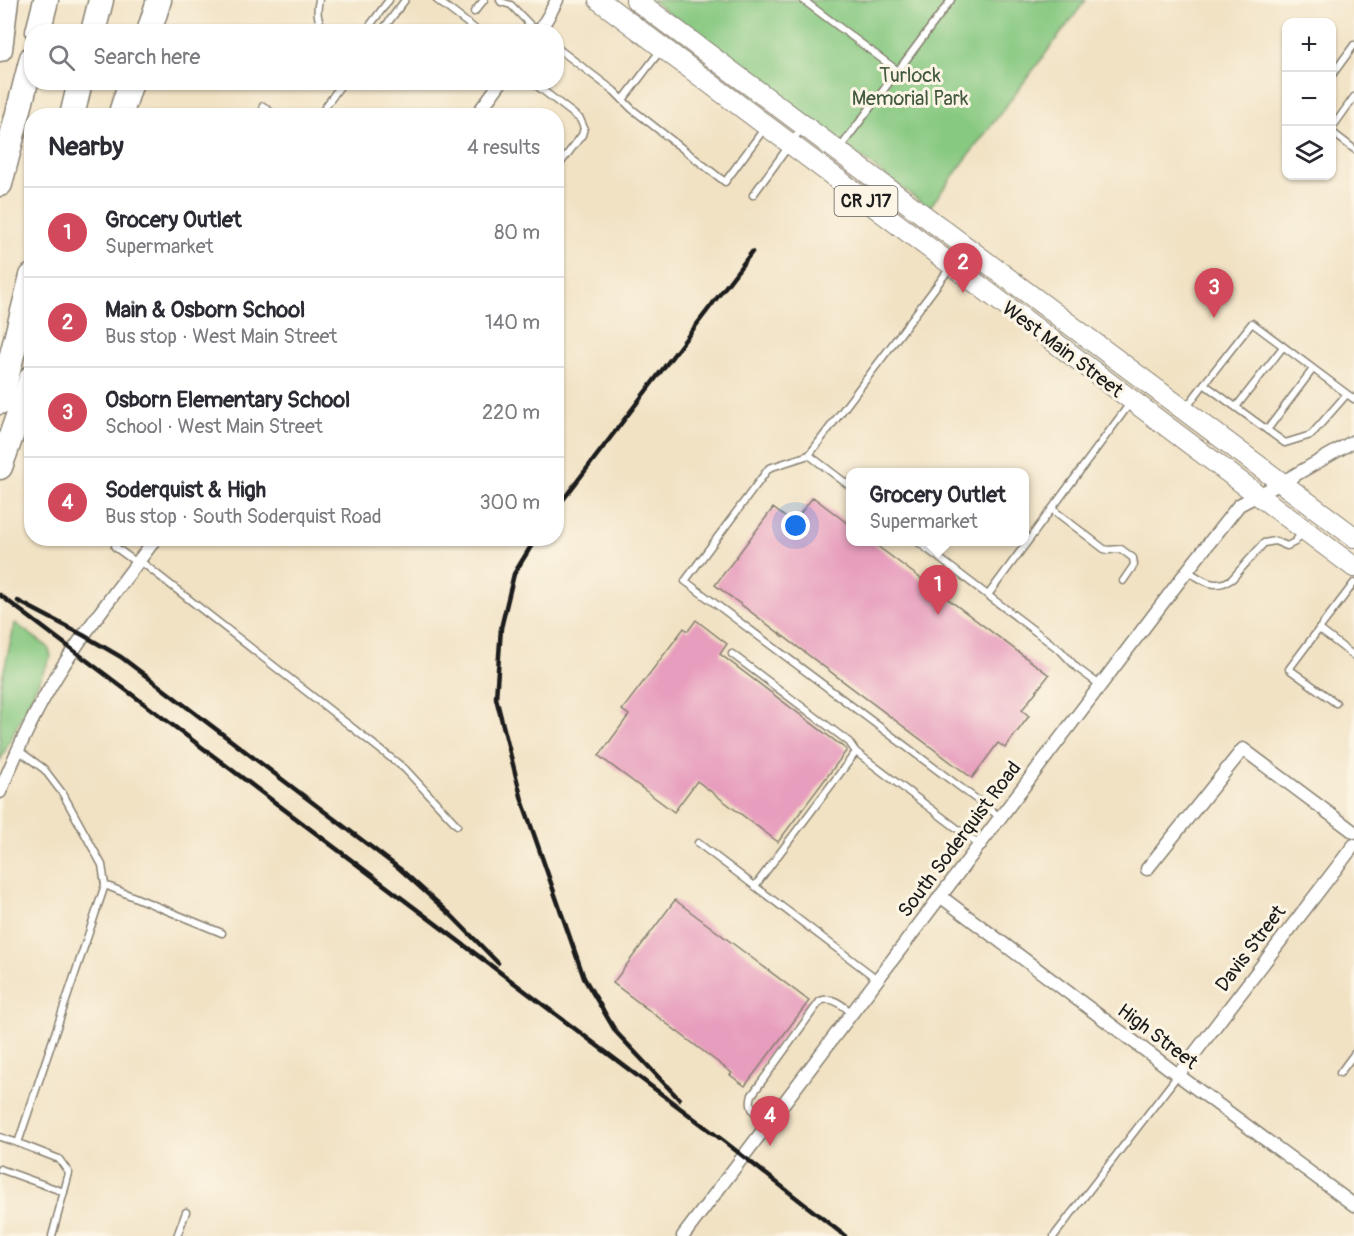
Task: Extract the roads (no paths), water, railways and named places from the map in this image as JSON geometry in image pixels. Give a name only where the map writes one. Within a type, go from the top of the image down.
[{"type":"highway","points":[[0,48],[6,0]]},
{"type":"highway","points":[[40,24],[46,0]]},
{"type":"highway","points":[[95,24],[101,0]]},
{"type":"highway","points":[[152,24],[159,0]]},
{"type":"highway","points":[[0,184],[24,90]]},
{"type":"highway","points":[[74,108],[78,90]]},
{"type":"highway","points":[[123,108],[129,90]]},
{"type":"highway","points":[[0,402],[24,308]]},
{"type":"highway","points":[[0,467],[24,400]]},
{"type":"main road","name":"West Main Street","points":[[599,0],[1354,567]]},
{"type":"main road","name":"West Main Street","points":[[636,0],[1354,537]]},
{"type":"street","points":[[543,24],[556,0]]},
{"type":"street","points":[[482,108],[495,90]]},
{"type":"street","name":"South Soderquist Road","points":[[683,1236],[1239,505],[1354,441]]},
{"type":"street","points":[[0,792],[35,715],[62,668],[83,635],[150,546]]},
{"type":"street","points":[[1147,869],[1243,749],[1354,832]]},
{"type":"street","name":"Davis Street","points":[[1178,1075],[1354,845]]},
{"type":"street","name":"High Street","points":[[940,896],[1354,1205]]},
{"type":"lane","points":[[319,0],[316,13],[320,24]]},
{"type":"lane","points":[[371,24],[389,0]]},
{"type":"lane","points":[[387,24],[405,0]]},
{"type":"lane","points":[[437,0],[468,24]]},
{"type":"lane","points":[[474,12],[484,0]]},
{"type":"lane","points":[[500,0],[501,2],[512,2],[531,24]]},
{"type":"lane","points":[[803,0],[898,71]]},
{"type":"lane","points":[[838,151],[951,0]]},
{"type":"lane","points":[[1334,72],[1354,45]]},
{"type":"lane","points":[[623,100],[662,48]]},
{"type":"lane","points":[[564,53],[725,182],[766,126]]},
{"type":"lane","points":[[325,108],[338,90]]},
{"type":"lane","points":[[542,90],[580,119],[584,128],[582,135],[564,158]]},
{"type":"lane","points":[[1335,126],[1354,97]]},
{"type":"lane","points":[[1346,108],[1354,114]]},
{"type":"lane","points":[[753,195],[804,125]]},
{"type":"lane","points":[[1336,133],[1354,149]]},
{"type":"lane","points":[[952,266],[809,455],[769,468],[685,581],[1000,817]]},
{"type":"lane","points":[[1184,411],[1251,323],[1354,399]]},
{"type":"lane","points":[[1236,407],[1283,347]]},
{"type":"lane","points":[[1267,430],[1313,369]]},
{"type":"lane","points":[[1203,384],[1285,442],[1311,435],[1347,394]]},
{"type":"lane","points":[[1029,540],[1132,401]]},
{"type":"lane","points":[[809,455],[846,483]]},
{"type":"lane","points":[[1052,509],[1104,549],[1121,549],[1133,558],[1134,565],[1123,581]]},
{"type":"lane","points":[[1187,571],[1206,583],[1217,585],[1226,583],[1264,543],[1275,542],[1291,545],[1304,530]]},
{"type":"lane","points":[[116,546],[405,770],[457,825]]},
{"type":"lane","points":[[923,546],[1061,651],[1077,668],[1100,685]]},
{"type":"lane","points":[[988,595],[1024,546]]},
{"type":"lane","points":[[1336,703],[1289,669],[1354,583]]},
{"type":"lane","points":[[1319,629],[1354,656]]},
{"type":"lane","points":[[732,654],[849,742],[856,752],[979,845]]},
{"type":"lane","points":[[18,750],[44,769],[63,794],[102,865],[105,885],[18,1143]]},
{"type":"lane","points":[[755,886],[856,752]]},
{"type":"lane","points":[[698,843],[877,979]]},
{"type":"lane","points":[[105,885],[222,933]]},
{"type":"lane","points":[[769,1123],[751,1107],[749,1102],[820,1000],[827,998],[833,1000],[852,1013]]},
{"type":"lane","points":[[1340,1073],[1354,1054]]},
{"type":"lane","points":[[1053,1236],[1178,1075]]},
{"type":"lane","points":[[0,1137],[59,1159],[69,1173],[52,1236]]},
{"type":"lane","points":[[0,1169],[64,1192]]},
{"type":"lane","points":[[177,1236],[186,1212]]},
{"type":"railway","points":[[564,499],[752,252]]},
{"type":"railway","points":[[531,546],[514,574],[501,628],[496,698],[522,800],[584,978],[616,1032],[679,1099]]},
{"type":"railway","points":[[0,595],[725,1142],[845,1236]]},
{"type":"railway","points":[[18,601],[121,657],[400,869],[450,914],[498,963]]},
{"type":"place","name":"Main & Osborn School","points":[[963,293]]},
{"type":"place","name":"Osborn Elementary School","points":[[1214,318]]},
{"type":"place","name":"Grocery Outlet","points":[[938,615]]},
{"type":"place","name":"Soderquist & High","points":[[770,1146]]},
{"type":"park label","name":"Turlock Memorial Park","points":[[910,86]]}]
